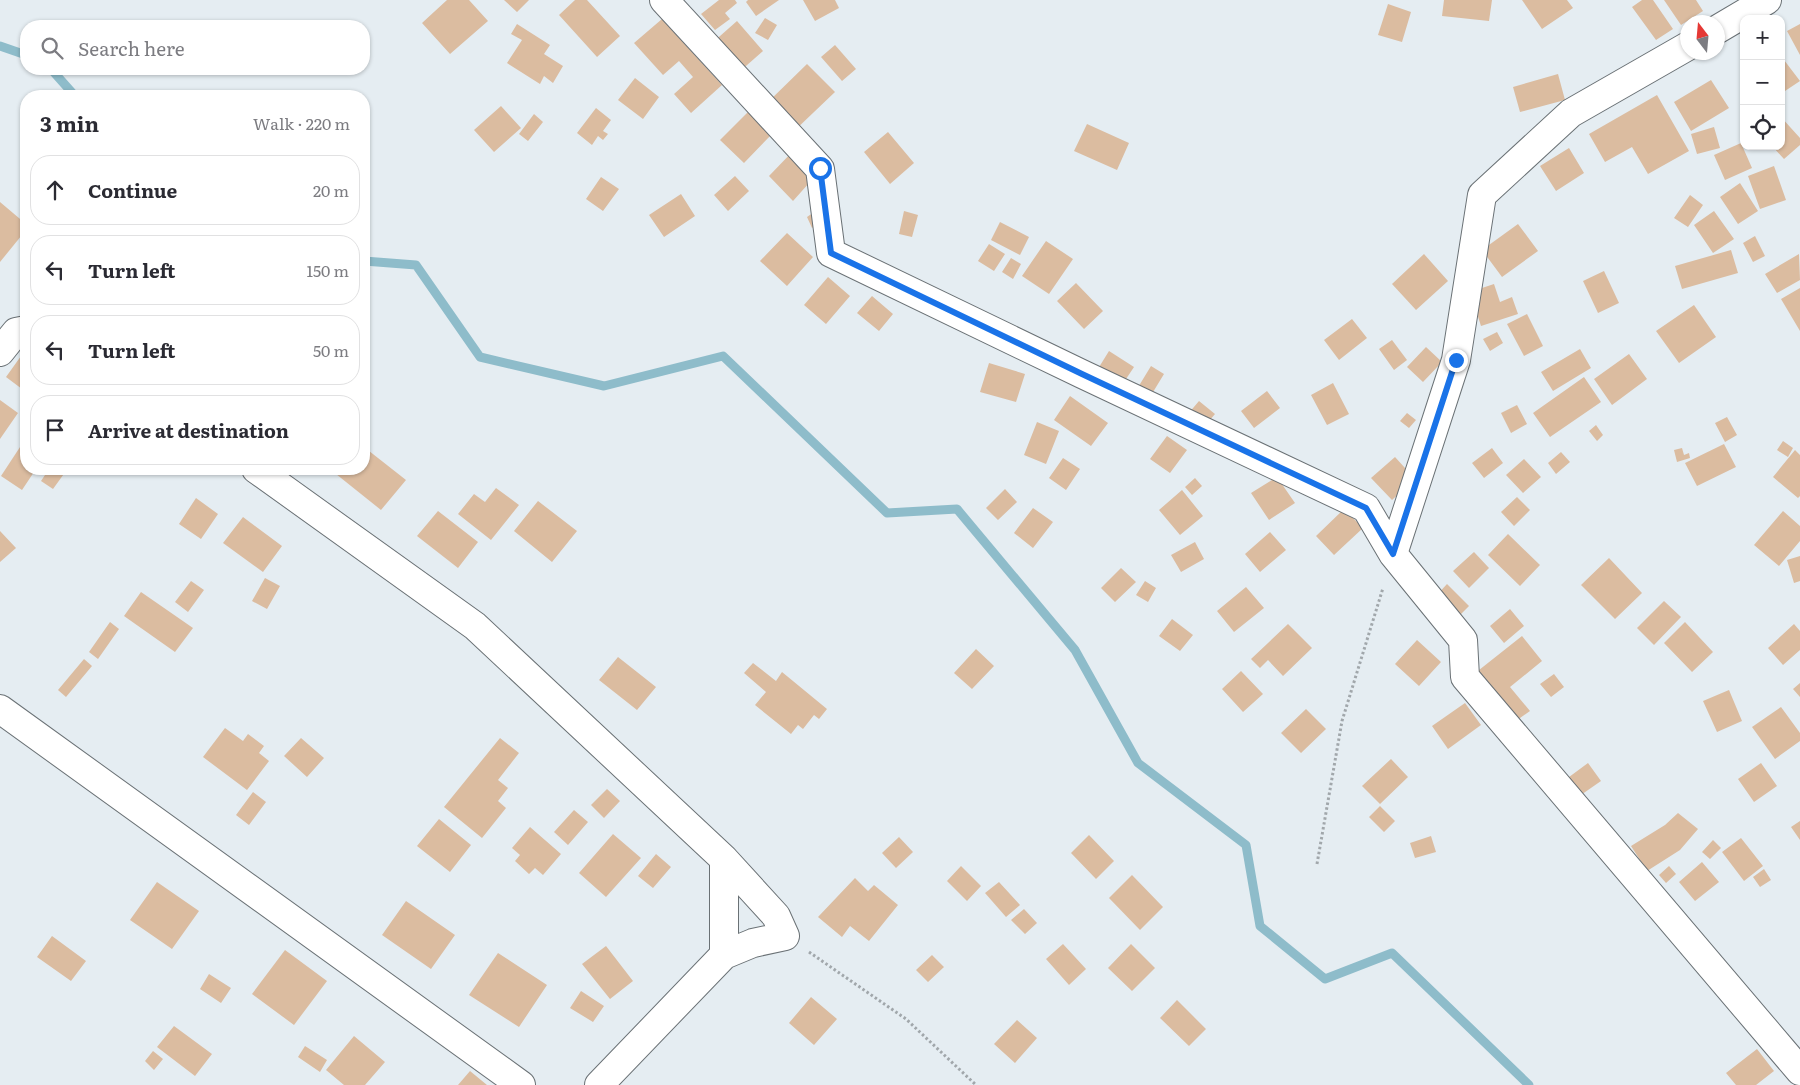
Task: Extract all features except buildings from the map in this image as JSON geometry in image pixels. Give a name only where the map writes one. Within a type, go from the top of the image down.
[{"type":"street","points":[[664,0],[820,168],[831,253],[1366,508],[1393,554],[1463,640],[1465,677],[1800,1071]]},
{"type":"street","points":[[1725,25],[1767,0]]},
{"type":"street","points":[[1393,554],[1456,360],[1482,195],[1571,113],[1680,51]]},
{"type":"street","points":[[0,352],[16,332],[20,331]]},
{"type":"street","points":[[264,475],[475,626],[724,859],[776,916],[785,936],[752,943],[724,955],[599,1085]]},
{"type":"street","points":[[0,709],[521,1085]]},
{"type":"street","points":[[724,859],[724,955]]},
{"type":"path","points":[[1317,864],[1342,721],[1393,554]]},
{"type":"path","points":[[785,936],[906,1019],[976,1085]]},
{"type":"waterway","points":[[0,46],[20,53]]},
{"type":"waterway","points":[[56,75],[70,90]]},
{"type":"waterway","points":[[370,261],[416,265],[480,357],[604,386],[723,356],[887,513],[957,509],[1075,650],[1138,763],[1246,845],[1260,926],[1325,979],[1392,953],[1529,1085]]},
{"type":"route","points":[[820,168],[831,253],[1366,508],[1393,554],[1456,360]]}]
